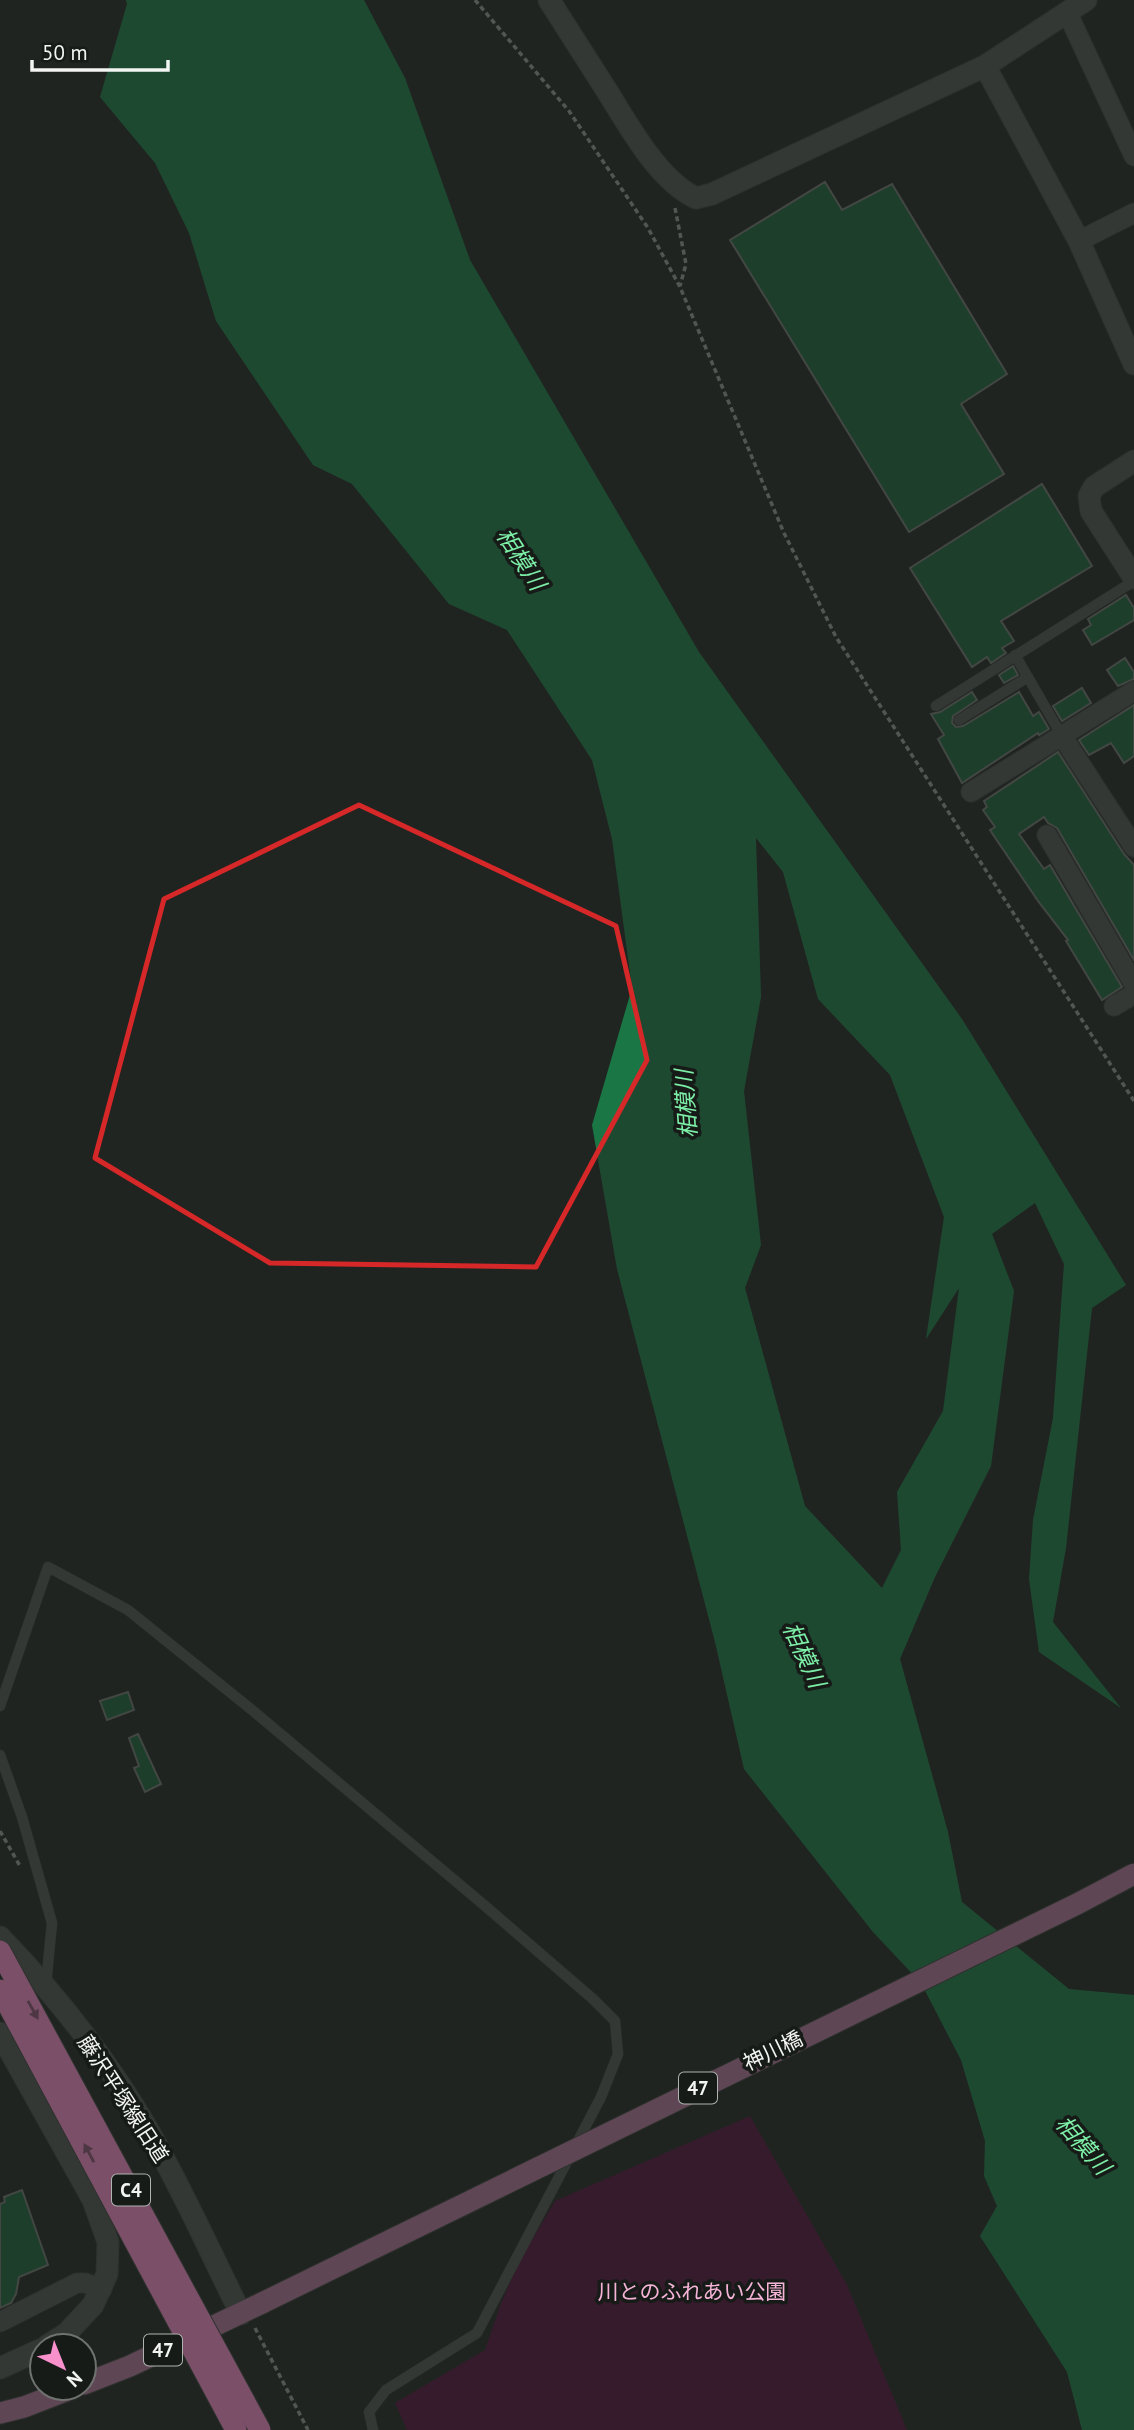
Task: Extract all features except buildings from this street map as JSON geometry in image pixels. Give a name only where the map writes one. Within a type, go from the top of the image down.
[{"type":"highway","name":"C4","points":[[0,1951],[260,2430]]},
{"type":"highway","name":"C4","points":[[0,1990],[236,2430]]},
{"type":"main road","name":"神川橋","points":[[250,2309],[1134,1874]]},
{"type":"main road","name":"47","points":[[98,2379],[250,2309]]},
{"type":"main road","points":[[0,2413],[37,2402]]},
{"type":"street","points":[[549,0],[632,130],[669,178],[683,192],[696,198],[712,194],[985,66],[1086,0]]},
{"type":"street","points":[[1067,12],[1134,156]]},
{"type":"street","points":[[985,66],[1079,240],[1134,364]]},
{"type":"street","points":[[1079,240],[1134,213]]},
{"type":"street","points":[[1134,461],[1094,488],[1088,496],[1091,510],[1134,579]]},
{"type":"street","points":[[971,792],[1134,691]]},
{"type":"street","points":[[1062,736],[1134,847]]},
{"type":"street","points":[[1047,835],[1134,984]]},
{"type":"street","points":[[1114,1006],[1134,994]]},
{"type":"street","name":"藤沢平塚線旧道","points":[[0,1937],[46,1989],[99,2056],[146,2127],[250,2309]]},
{"type":"street","points":[[0,2032],[93,2200],[108,2242],[107,2274],[102,2289],[82,2319],[68,2332]]},
{"type":"street","points":[[108,2242],[129,2236],[142,2241],[150,2249],[187,2311]]},
{"type":"street","points":[[0,2322],[77,2283],[102,2289]]},
{"type":"street","points":[[209,2353],[248,2430]]},
{"type":"street","points":[[0,2368],[28,2355]]},
{"type":"lane","points":[[936,706],[1134,579]]},
{"type":"lane","points":[[1015,654],[1062,736]]},
{"type":"lane","points":[[959,720],[1028,677]]},
{"type":"lane","points":[[0,1706],[48,1567],[128,1610],[252,1710],[484,1905],[615,2021],[618,2054],[601,2097],[477,2333],[386,2390],[369,2412],[373,2430]]},
{"type":"lane","points":[[0,1755],[22,1817],[52,1923],[46,1989]]},
{"type":"path","points":[[475,0],[569,111],[648,228],[680,287],[784,533],[836,637],[1134,1101]]},
{"type":"path","points":[[669,178],[686,264],[680,287]]},
{"type":"path","points":[[250,2309],[308,2430]]},
{"type":"highlighted area","points":[[359,805],[616,926],[647,1060],[536,1267],[270,1263],[95,1158],[164,899]]},
{"type":"green space","name":"川とのふれあい公園","points":[[750,2116],[847,2285],[907,2430],[407,2430],[395,2403],[485,2350],[519,2262],[555,2201]]},
{"type":"water","name":"相模川","points":[[126,0],[364,0],[405,78],[470,260],[699,652],[962,1019],[1126,1285],[1092,1308],[1066,1548],[1053,1622],[1121,1708],[1039,1652],[1029,1579],[1033,1520],[1053,1418],[1064,1264],[1035,1203],[992,1234],[1014,1291],[991,1466],[935,1577],[900,1659],[948,1832],[962,1902],[1069,1989],[1134,1995],[1134,2430],[1082,2430],[1067,2372],[980,2236],[997,2206],[984,2176],[985,2141],[961,2060],[921,1983],[873,1932],[744,1769],[715,1642],[617,1269],[592,1125],[632,988],[612,839],[592,760],[507,630],[449,604],[352,484],[313,465],[216,321],[189,233],[155,163],[100,97]],"holes":[[[756,838],[783,872],[818,999],[890,1075],[944,1217],[926,1339],[959,1288],[943,1411],[897,1492],[901,1550],[882,1588],[805,1506],[745,1288],[761,1245],[744,1091],[761,997]]]}]
